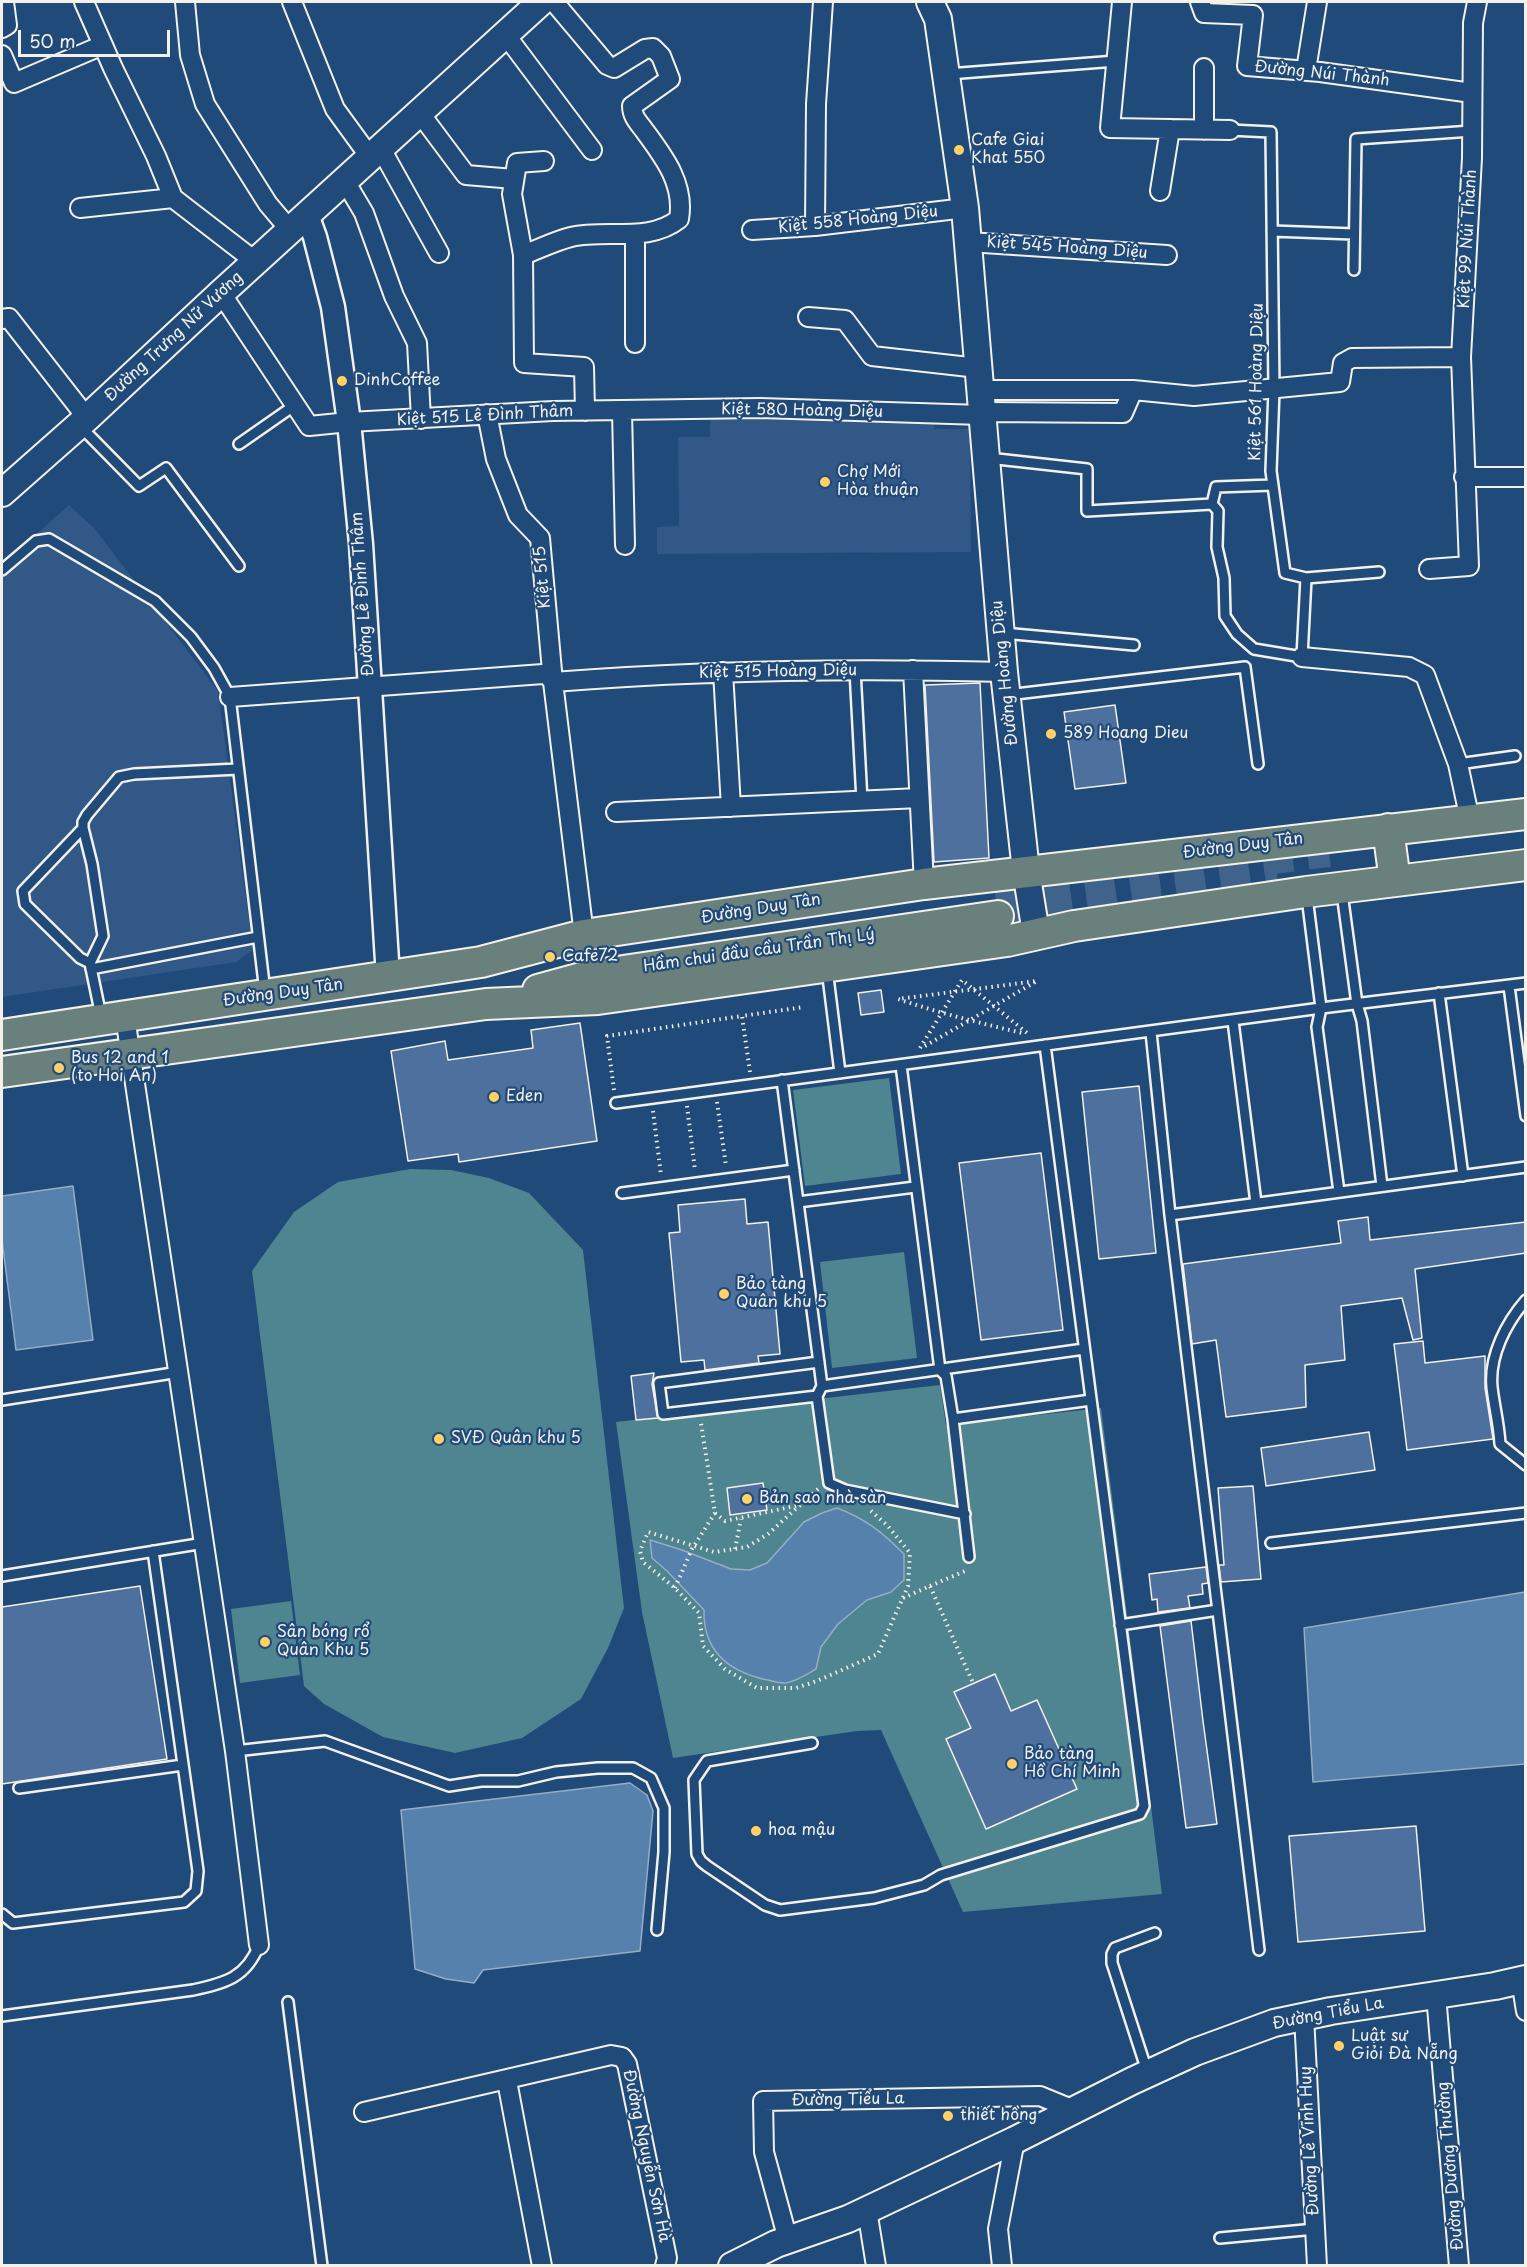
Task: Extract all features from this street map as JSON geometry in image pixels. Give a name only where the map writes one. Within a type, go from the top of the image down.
[{"type":"main road","name":"Đường Trưng Nữ Vương","points":[[2,493],[83,422],[221,293],[541,2]]},
{"type":"main road","name":"Đường Hoàng Diệu","points":[[930,2],[938,19],[965,208],[1005,684],[1026,871],[1036,933]]},
{"type":"main road","name":"Đường Duy Tân","points":[[2,1035],[481,962],[584,935],[924,884],[1526,814]]},
{"type":"main road","points":[[1388,829],[1395,881]]},
{"type":"main road","points":[[2,1072],[486,1004],[598,999],[1007,940],[1036,933],[1306,892],[1526,865]]},
{"type":"main road","name":"Hầm chui đầu cầu Trần Thị Lý","points":[[481,962],[586,956],[996,905],[590,976],[486,1004]]},
{"type":"main road","name":"Đường Tiểu La","points":[[732,2265],[782,2242],[867,2210],[1195,2052],[1274,2023],[1523,1980]]},
{"type":"main road","points":[[759,2265],[782,2242]]},
{"type":"street","points":[[2,28],[7,25],[4,2]]},
{"type":"street","points":[[84,2],[156,156],[173,198],[256,262]]},
{"type":"street","points":[[185,2],[190,55],[206,104],[268,204],[298,223]]},
{"type":"street","points":[[292,2],[335,110],[375,152],[439,253]]},
{"type":"street","points":[[523,255],[572,237],[635,234],[670,226],[679,219],[681,204],[676,179],[661,152],[632,114],[632,106],[670,79],[661,56],[653,48],[645,49],[614,68],[607,65],[554,2]]},
{"type":"street","points":[[815,226],[816,104],[823,2]]},
{"type":"street","points":[[1122,2],[1110,128],[1230,130]]},
{"type":"street","name":"Đường Núi Thành","points":[[1200,2],[1204,13],[1253,15],[1247,66],[1306,70],[1472,93]]},
{"type":"street","points":[[1306,70],[1317,2]]},
{"type":"street","name":"Kiệt 99 Núi Thành","points":[[1429,569],[1469,566],[1461,357],[1472,131],[1473,23],[1477,2]]},
{"type":"street","points":[[505,34],[592,150]]},
{"type":"street","points":[[2,55],[14,83],[103,45]]},
{"type":"street","points":[[1204,68],[1204,130]]},
{"type":"street","points":[[419,112],[466,175],[514,178]]},
{"type":"street","points":[[1160,191],[1170,129]]},
{"type":"street","points":[[544,161],[517,164],[512,194],[523,255],[524,363],[584,367],[585,411]]},
{"type":"street","points":[[345,181],[364,213],[394,296],[417,343],[421,419]]},
{"type":"street","points":[[80,208],[173,198]]},
{"type":"street","name":"Kiệt 558 Hoàng Diệu","points":[[752,230],[815,226],[965,208]]},
{"type":"street","name":"Đường Lê Đình Thâm","points":[[298,223],[315,237],[333,307],[349,422],[361,544],[388,977]]},
{"type":"street","points":[[635,234],[635,343]]},
{"type":"street","name":"Kiệt 545 Hoàng Diệu","points":[[968,242],[1167,255]]},
{"type":"street","points":[[221,293],[295,405]]},
{"type":"street","points":[[808,317],[845,320],[872,356],[980,396],[1123,413],[1132,390],[1194,396],[1274,390],[1340,382],[1343,363],[1352,358],[1461,357]]},
{"type":"street","points":[[2,319],[9,318],[83,422]]},
{"type":"street","name":"Kiệt 580 Hoàng Diệu","points":[[622,411],[760,408],[980,396]]},
{"type":"street","name":"Kiệt 515 Lê Đình Thâm","points":[[295,405],[309,426],[487,414],[622,411]]},
{"type":"street","points":[[622,411],[625,545]]},
{"type":"street","name":"Kiệt 515","points":[[487,414],[496,459],[518,515],[540,538],[553,682],[584,935]]},
{"type":"street","points":[[1464,477],[1526,477]]},
{"type":"street","points":[[1302,657],[1409,667],[1425,675],[1458,764],[1470,820]]},
{"type":"street","points":[[912,670],[924,884]]},
{"type":"street","name":"Kiệt 515 Hoàng Diệu","points":[[230,697],[543,674],[548,675],[553,682],[654,674],[912,670],[1005,684]]},
{"type":"street","points":[[723,672],[731,807]]},
{"type":"street","points":[[616,812],[919,798]]},
{"type":"street","points":[[114,1018],[131,1054],[235,1751],[259,1945]]},
{"type":"street","points":[[1523,1980],[1526,2011]]},
{"type":"street","name":"Đường Dương Thường","points":[[1436,1995],[1460,2265]]},
{"type":"street","name":"Đường Lê Vĩnh Huy","points":[[1304,2016],[1317,2265]]},
{"type":"street","name":"Đường Nguyễn Sơn Hà","points":[[364,2112],[611,2055],[622,2057],[627,2064],[632,2087],[667,2258],[666,2265]]},
{"type":"street","points":[[507,2080],[542,2265]]},
{"type":"street","name":"Đường Tiểu La","points":[[782,2242],[764,2152],[763,2101],[1040,2096],[1074,2110]]},
{"type":"street","points":[[1002,2265],[998,2229],[1015,2139]]},
{"type":"street","points":[[867,2210],[876,2265]]},
{"type":"lane","points":[[946,75],[1116,61]]},
{"type":"lane","name":"Kiệt 561 Hoàng Diệu","points":[[1230,130],[1271,132],[1274,390],[1271,471],[1286,573],[1306,578]]},
{"type":"lane","points":[[1354,270],[1356,139],[1472,131]]},
{"type":"lane","points":[[1272,231],[1354,234]]},
{"type":"lane","points":[[238,444],[295,405]]},
{"type":"lane","points":[[83,422],[139,486],[166,468],[239,566]]},
{"type":"lane","points":[[986,458],[1087,469],[1087,511],[1212,504]]},
{"type":"lane","points":[[1212,504],[1216,487],[1273,485]]},
{"type":"lane","points":[[1212,504],[1218,511],[1217,547],[1224,578],[1225,616],[1237,634],[1254,649],[1302,657],[1306,578],[1379,572]]},
{"type":"lane","points":[[2,570],[36,542],[49,539],[155,601],[191,637],[214,668],[230,697],[266,996]]},
{"type":"lane","points":[[1001,633],[1134,645]]},
{"type":"lane","points":[[1005,684],[1245,668],[1258,764]]},
{"type":"lane","points":[[855,670],[862,801]]},
{"type":"lane","points":[[1458,764],[1515,756]]},
{"type":"lane","points":[[91,966],[103,936],[92,864],[83,828],[87,815],[119,777],[134,774],[238,769]]},
{"type":"lane","points":[[83,828],[23,891],[23,898],[25,904],[91,966],[114,1018]]},
{"type":"lane","points":[[1341,887],[1357,1004],[1362,1021],[1382,1186]]},
{"type":"lane","points":[[1306,892],[1322,1008],[1317,1027],[1339,1192]]},
{"type":"lane","points":[[91,966],[258,936]]},
{"type":"lane","points":[[827,967],[840,1072]]},
{"type":"lane","points":[[616,1103],[1322,1008],[1526,983]]},
{"type":"lane","points":[[1509,986],[1526,1116]]},
{"type":"lane","points":[[1439,993],[1463,1176]]},
{"type":"lane","points":[[1233,1021],[1256,1203]]},
{"type":"lane","points":[[1151,1032],[1170,1215],[1259,1950]]},
{"type":"lane","points":[[812,1743],[707,1761],[694,1780],[696,1847],[701,1861],[755,1899],[780,1910],[874,1898],[906,1891],[924,1885],[941,1875],[1140,1814],[1144,1806],[1045,1045]]},
{"type":"lane","points":[[901,1065],[940,1370],[946,1376],[953,1419],[969,1557]]},
{"type":"lane","points":[[782,1080],[822,1386],[817,1396],[829,1483],[845,1490],[965,1514]]},
{"type":"lane","points":[[1170,1215],[1526,1167]]},
{"type":"lane","points":[[622,1193],[794,1170]]},
{"type":"lane","points":[[798,1202],[915,1187]]},
{"type":"lane","points":[[1526,1300],[1515,1312],[1498,1346],[1492,1384],[1500,1443],[1508,1453],[1526,1465]]},
{"type":"lane","points":[[822,1386],[1084,1349]]},
{"type":"lane","points":[[817,1396],[663,1414],[659,1383],[819,1362]]},
{"type":"lane","points":[[2,1400],[179,1372]]},
{"type":"lane","points":[[953,1419],[1091,1400]]},
{"type":"lane","points":[[1271,1543],[1526,1513]]},
{"type":"lane","points":[[2,1576],[204,1543]]},
{"type":"lane","points":[[2,1914],[13,1923],[184,1902],[196,1891],[198,1871],[153,1551]]},
{"type":"lane","points":[[1120,1625],[1218,1610]]},
{"type":"lane","points":[[235,1751],[325,1741],[449,1786],[481,1781],[518,1781],[556,1772],[633,1768],[651,1778],[664,1808],[664,1852],[657,1930]]},
{"type":"lane","points":[[19,1788],[183,1765]]},
{"type":"lane","points":[[1148,2073],[1112,1963],[1112,1954],[1115,1948],[1155,1934]]},
{"type":"lane","points":[[2,2016],[194,1990],[224,1983],[253,1960],[259,1945]]},
{"type":"lane","points":[[288,2002],[322,2265]]},
{"type":"lane","points":[[1220,2238],[1315,2229]]},
{"type":"path","points":[[954,992],[941,1014],[920,1049],[971,1021],[994,1006],[1037,981],[974,989],[954,992],[898,999],[941,1014],[971,1021],[1029,1035],[994,1006],[974,989],[962,980],[954,992]]},
{"type":"path","points":[[616,1103],[607,1036],[804,1006]]},
{"type":"path","points":[[742,1016],[752,1085]]},
{"type":"path","points":[[716,1089],[727,1179]]},
{"type":"path","points":[[685,1093],[696,1183]]},
{"type":"path","points":[[652,1098],[662,1188]]},
{"type":"path","points":[[675,1588],[693,1547],[715,1513],[699,1410]]},
{"type":"path","points":[[829,1480],[768,1534],[747,1547],[714,1552],[648,1532],[640,1551],[643,1562],[675,1588],[699,1613],[703,1646],[725,1669],[757,1688],[796,1688],[878,1654],[908,1586],[910,1553],[887,1525],[869,1510],[869,1495]]},
{"type":"path","points":[[715,1513],[725,1521],[800,1505]]},
{"type":"path","points":[[735,1549],[741,1519]]},
{"type":"path","points":[[903,1598],[969,1569],[969,1557]]},
{"type":"path","points":[[930,1586],[974,1683]]},
{"type":"shaded area","name":"Chợ Mới Hòa thuận","points":[[934,418],[934,429],[970,429],[971,552],[657,554],[657,527],[679,526],[678,437],[710,437],[710,419]]},
{"type":"shaded area","points":[[69,505],[95,529],[218,691],[253,950],[236,962],[2,997],[2,565]]},
{"type":"shaded area","points":[[73,1186],[93,1340],[16,1350],[2,1240],[2,1196]]},
{"type":"shaded area","points":[[837,1508],[873,1527],[904,1554],[904,1580],[891,1592],[867,1600],[838,1624],[821,1647],[816,1669],[790,1682],[780,1683],[750,1675],[738,1670],[719,1656],[708,1636],[704,1610],[652,1558],[650,1540],[731,1569],[750,1570],[767,1563],[804,1522]]},
{"type":"shaded area","points":[[1525,1592],[1525,1764],[1313,1782],[1304,1628]]},
{"type":"shaded area","points":[[630,1783],[647,1795],[653,1811],[640,1951],[483,1970],[474,1983],[446,1979],[415,1969],[401,1810]]},
{"type":"green space","points":[[889,1078],[901,1174],[805,1186],[793,1090]]},
{"type":"green space","name":"SVĐ Quân khu 5","points":[[410,1169],[451,1170],[489,1178],[529,1193],[583,1250],[624,1608],[608,1648],[581,1699],[522,1738],[455,1753],[383,1737],[324,1704],[304,1686],[252,1271],[294,1212],[338,1182]]},
{"type":"green space","points":[[904,1252],[917,1358],[832,1368],[820,1262]]},
{"type":"green space","points":[[940,1385],[946,1425],[1101,1408],[1162,1894],[963,1912],[881,1730],[857,1731],[673,1758],[642,1612],[616,1422]]},
{"type":"green space","name":"Sân bóng rổ Quân Khu 5","points":[[291,1601],[300,1675],[240,1683],[231,1609]]},
{"type":"building","points":[[980,683],[989,858],[934,862],[925,685]]},
{"type":"building","points":[[1115,705],[1126,783],[1075,789],[1064,712]]},
{"type":"building","points":[[881,990],[884,1012],[861,1015],[858,993]]},
{"type":"building","name":"Eden","points":[[580,1023],[597,1141],[459,1162],[458,1154],[408,1161],[391,1051],[445,1041],[448,1060],[533,1048],[531,1030]]},
{"type":"building","points":[[1139,1086],[1156,1253],[1099,1259],[1082,1092]]},
{"type":"building","points":[[1041,1153],[1063,1330],[981,1340],[959,1163]]},
{"type":"building","name":"Bảo tàng Quân khu 5","points":[[745,1199],[747,1224],[768,1222],[780,1354],[758,1356],[759,1363],[705,1370],[704,1360],[681,1362],[669,1233],[680,1232],[678,1205]]},
{"type":"building","points":[[1368,1217],[1370,1240],[1526,1222],[1526,1253],[1415,1269],[1422,1338],[1413,1340],[1402,1298],[1341,1306],[1345,1360],[1305,1365],[1306,1407],[1226,1417],[1216,1340],[1192,1344],[1183,1264],[1341,1243],[1338,1221]]},
{"type":"building","points":[[1423,1341],[1425,1363],[1485,1356],[1485,1388],[1493,1439],[1407,1450],[1394,1344]]},
{"type":"building","points":[[654,1373],[652,1384],[658,1418],[636,1420],[631,1376]]},
{"type":"building","points":[[1369,1432],[1375,1470],[1266,1486],[1261,1448]]},
{"type":"building","name":"Bản sao nhà sàn","points":[[763,1483],[767,1510],[730,1515],[727,1488]]},
{"type":"building","points":[[1253,1486],[1261,1579],[1221,1582],[1219,1565],[1224,1565],[1218,1488]]},
{"type":"building","points":[[1206,1567],[1208,1583],[1202,1584],[1203,1594],[1188,1596],[1190,1608],[1158,1612],[1157,1599],[1152,1600],[1149,1574]]},
{"type":"building","points":[[140,1586],[167,1759],[2,1784],[2,1607]]},
{"type":"building","points":[[1191,1621],[1217,1824],[1186,1828],[1160,1626]]},
{"type":"building","name":"Bảo tàng Hồ Chí Minh","points":[[995,1674],[1011,1711],[1037,1700],[1077,1789],[986,1829],[946,1739],[971,1728],[954,1692]]},
{"type":"building","points":[[1416,1826],[1425,1931],[1298,1942],[1289,1836]]},
{"type":"tunnel","points":[[995,894],[1329,852]]},
{"type":"tunnel","points":[[998,916],[1278,882]]},
{"type":"place","name":"Cafe Giai Khat 550","points":[[959,150]]},
{"type":"place","name":"DinhCoffee","points":[[342,381]]},
{"type":"place","name":"Chợ Mới Hòa thuận","points":[[825,482]]},
{"type":"place","name":"589 Hoang Dieu","points":[[1051,734]]},
{"type":"place","name":"Cafe72","points":[[550,957]]},
{"type":"place","name":"Bus 12 and 1 (to Hoi An)","points":[[59,1068]]},
{"type":"place","name":"Eden","points":[[494,1097]]},
{"type":"place","name":"Bảo tàng Quân khu 5","points":[[724,1294]]},
{"type":"place","name":"SVĐ Quân khu 5","points":[[439,1439]]},
{"type":"place","name":"Bản sao nhà sàn","points":[[747,1499]]},
{"type":"place","name":"Sân bóng rổ Quân Khu 5","points":[[265,1642]]},
{"type":"place","name":"Bảo tàng Hồ Chí Minh","points":[[1012,1764]]},
{"type":"place","name":"hoa mậu","points":[[756,1831]]},
{"type":"place","name":"Luật sư Giỏi Đà Nẵng","points":[[1339,2046]]},
{"type":"place","name":"thiết hồng","points":[[948,2116]]}]
